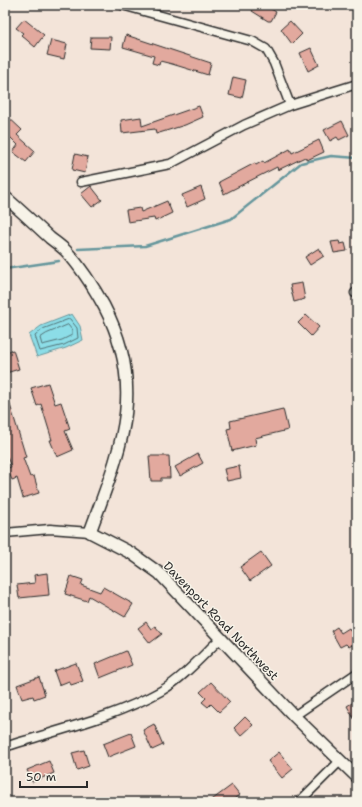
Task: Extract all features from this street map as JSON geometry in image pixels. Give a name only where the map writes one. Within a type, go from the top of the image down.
[{"type":"street","points":[[122,5],[252,41],[266,49],[274,63],[290,105]]},
{"type":"street","points":[[81,182],[170,164],[244,125],[290,105],[357,84]]},
{"type":"street","points":[[5,197],[66,251],[91,284],[111,320],[119,339],[126,364],[128,397],[119,450],[90,532],[50,529],[5,533]]},
{"type":"street","name":"Davenport Road Northwest","points":[[90,532],[131,553],[159,573],[294,716],[357,777]]},
{"type":"street","points":[[5,747],[122,709],[155,693],[192,666],[221,638]]},
{"type":"street","points":[[294,716],[357,673]]},
{"type":"street","points":[[299,802],[340,761]]},
{"type":"water","points":[[72,314],[80,326],[83,340],[66,348],[37,357],[29,335],[41,326]]},
{"type":"building","points":[[255,5],[265,5],[276,12],[271,21],[268,21],[252,11]]},
{"type":"building","points":[[24,19],[44,35],[35,47],[21,35],[23,33],[16,28]]},
{"type":"building","points":[[290,21],[302,34],[292,44],[281,29]]},
{"type":"building","points":[[126,35],[211,63],[208,75],[160,61],[159,65],[152,63],[154,56],[123,47]]},
{"type":"building","points":[[91,37],[111,37],[110,49],[90,48]]},
{"type":"building","points":[[51,40],[67,44],[64,59],[47,55]]},
{"type":"building","points":[[311,48],[319,65],[308,71],[300,53]]},
{"type":"building","points":[[233,77],[246,80],[242,98],[229,95]]},
{"type":"building","points":[[199,106],[203,117],[185,125],[156,134],[155,129],[122,133],[121,120],[141,117],[142,126]]},
{"type":"building","points":[[5,114],[22,130],[17,135],[35,151],[26,162],[13,152],[18,145],[5,132]]},
{"type":"building","points":[[342,121],[349,135],[339,140],[337,137],[330,141],[324,130]]},
{"type":"building","points":[[319,140],[324,152],[307,160],[305,157],[278,170],[277,167],[224,194],[219,182],[255,163],[256,165],[263,161],[264,163],[290,149],[292,153]]},
{"type":"building","points":[[75,154],[88,157],[85,173],[72,170]]},
{"type":"building","points":[[91,186],[102,200],[92,207],[81,194]]},
{"type":"building","points":[[201,187],[205,199],[187,207],[182,195]]},
{"type":"building","points":[[167,201],[172,213],[155,221],[154,218],[128,222],[126,210],[140,208],[141,212]]},
{"type":"building","points":[[339,241],[340,244],[345,243],[347,251],[334,253],[331,242]]},
{"type":"building","points":[[319,248],[324,256],[310,265],[305,257]]},
{"type":"building","points":[[302,283],[305,299],[294,302],[290,285]]},
{"type":"building","points":[[306,315],[319,327],[311,336],[298,323]]},
{"type":"building","points":[[13,350],[19,369],[6,373],[5,352]]},
{"type":"building","points":[[48,383],[55,404],[61,402],[70,429],[65,431],[73,450],[57,457],[50,440],[52,440],[41,404],[37,406],[31,388]]},
{"type":"building","points":[[7,395],[26,457],[23,458],[30,477],[34,476],[39,493],[23,498],[17,478],[12,480],[7,468],[11,467],[5,452],[5,396]]},
{"type":"building","points":[[283,409],[288,430],[255,438],[256,445],[232,451],[227,429],[231,428],[230,421]]},
{"type":"building","points":[[198,454],[203,463],[180,476],[175,467]]},
{"type":"building","points":[[149,456],[169,456],[170,478],[161,478],[161,481],[151,481]]},
{"type":"building","points":[[239,466],[241,478],[227,481],[224,469]]},
{"type":"building","points":[[261,552],[271,566],[250,581],[240,567]]},
{"type":"building","points":[[47,573],[49,595],[19,598],[17,585],[35,583],[34,575]]},
{"type":"building","points":[[71,576],[83,580],[81,585],[100,592],[103,587],[133,604],[125,617],[89,596],[87,601],[65,594]]},
{"type":"building","points":[[146,622],[151,629],[155,626],[162,634],[150,643],[138,628]]},
{"type":"building","points":[[337,627],[341,633],[349,628],[357,642],[349,647],[346,644],[340,647],[331,631]]},
{"type":"building","points":[[126,651],[132,665],[100,678],[95,664]]},
{"type":"building","points":[[76,663],[83,681],[71,685],[69,681],[59,685],[54,671]]},
{"type":"building","points":[[39,677],[45,695],[34,699],[33,696],[22,699],[17,685]]},
{"type":"building","points":[[211,682],[230,702],[219,712],[211,704],[208,707],[202,702],[206,698],[200,692]]},
{"type":"building","points":[[357,700],[357,724],[347,706]]},
{"type":"building","points":[[245,717],[253,725],[241,736],[234,728]]},
{"type":"building","points":[[154,724],[163,745],[152,750],[143,730]]},
{"type":"building","points":[[131,733],[136,746],[108,757],[103,744]]},
{"type":"building","points":[[84,750],[89,766],[77,770],[72,753]]},
{"type":"building","points":[[279,752],[293,769],[282,778],[268,761]]},
{"type":"building","points":[[49,761],[54,773],[32,782],[27,770]]},
{"type":"building","points":[[232,785],[240,795],[231,802],[209,802]]},
{"type":"waterway","points":[[78,249],[145,246],[231,219],[301,163],[331,156],[357,158]]},
{"type":"waterway","points":[[5,269],[59,261]]}]
